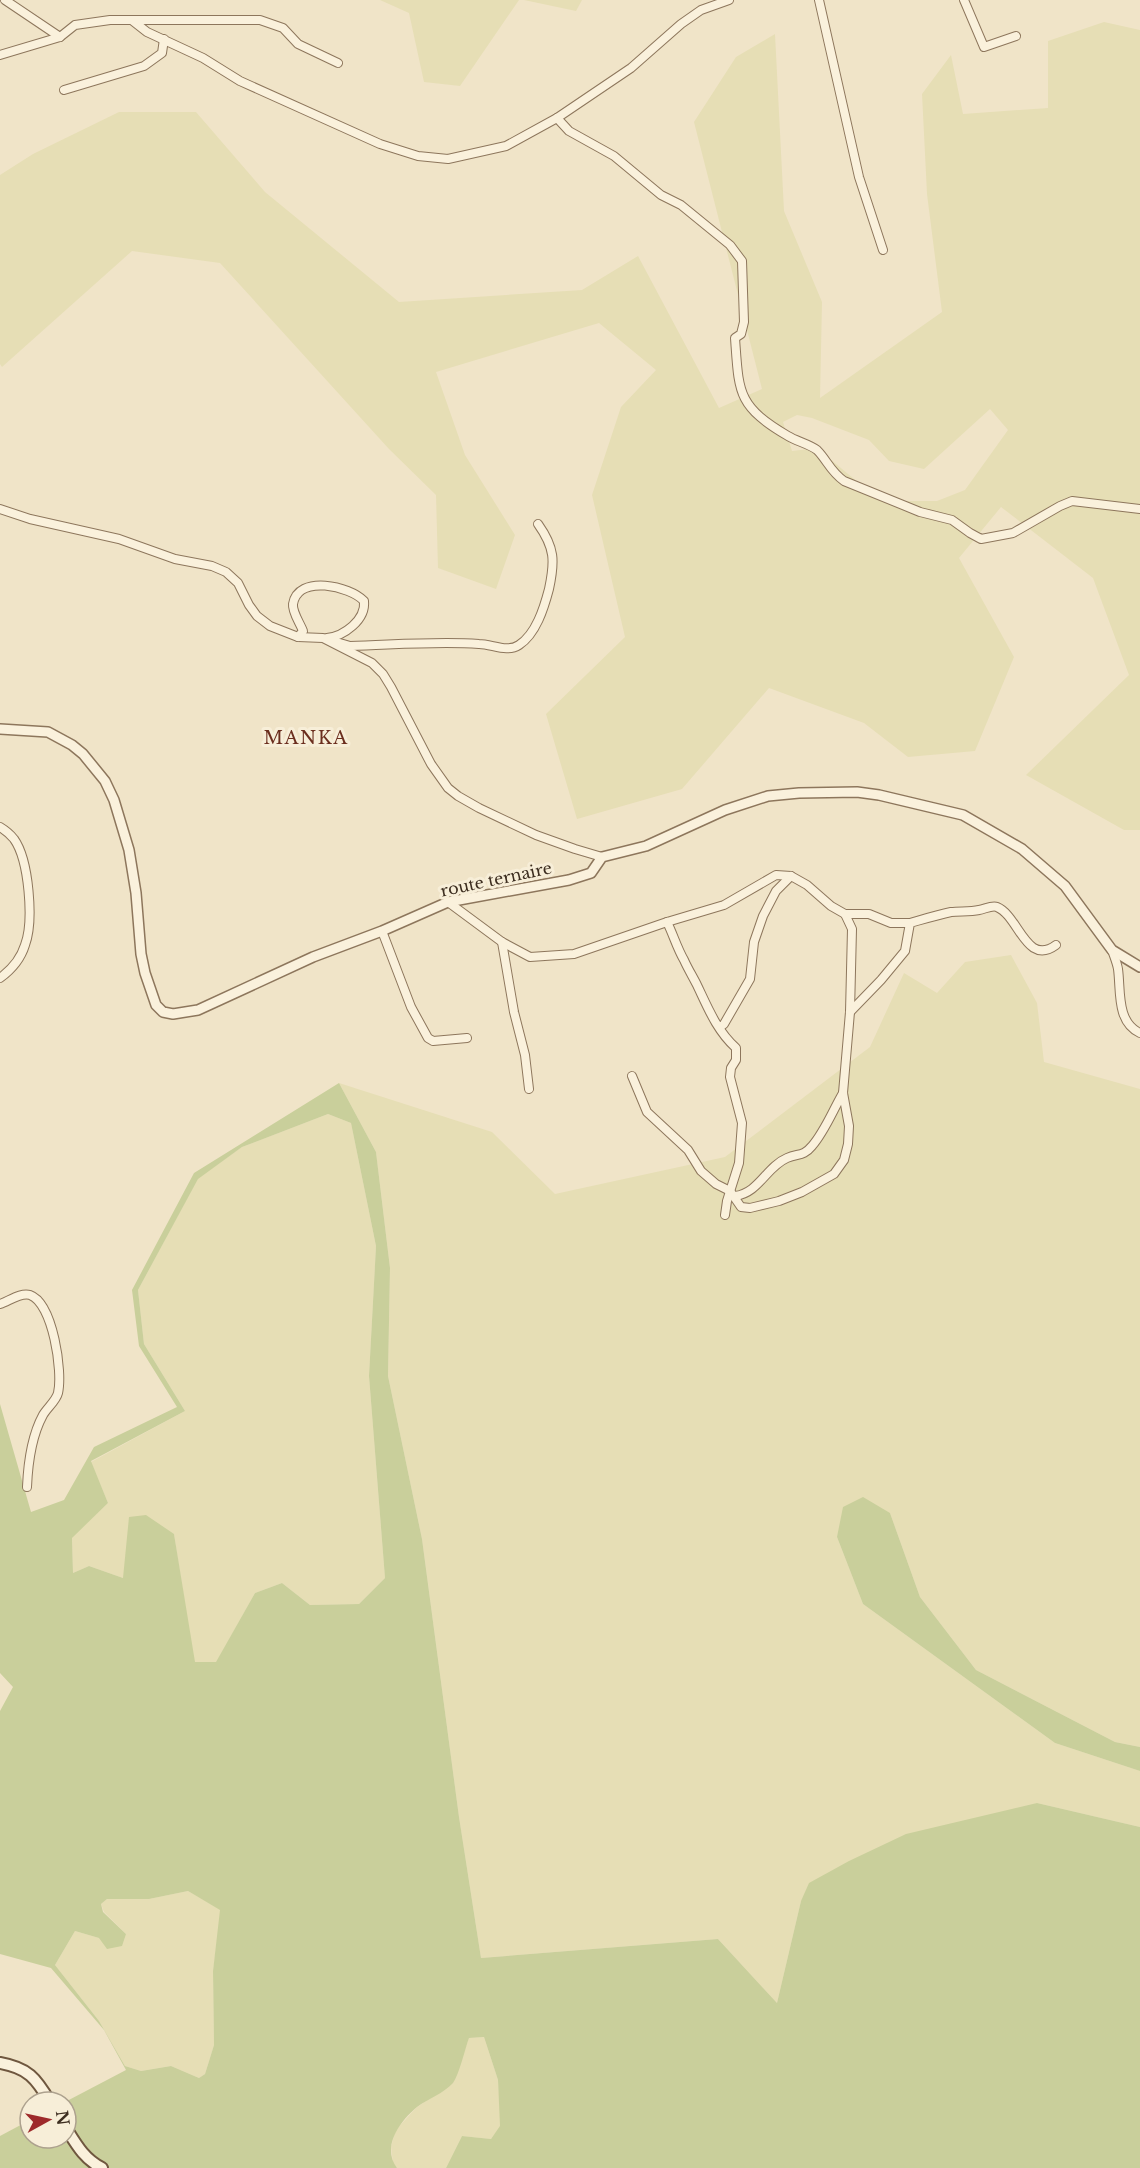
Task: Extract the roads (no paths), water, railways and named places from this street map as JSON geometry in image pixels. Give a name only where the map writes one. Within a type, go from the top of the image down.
[{"type":"main road","points":[[0,2062],[18,2066],[37,2080],[43,2090]]},
{"type":"main road","points":[[78,2148],[93,2164],[102,2168]]},
{"type":"street","points":[[5,0],[60,37]]},
{"type":"street","points":[[133,21],[147,32],[264,92],[380,144],[418,156],[448,159],[506,146],[558,117],[631,68],[681,24],[701,10],[729,0]]},
{"type":"street","points":[[819,0],[860,177],[884,250]]},
{"type":"street","points":[[963,0],[984,47],[1016,36]]},
{"type":"street","points":[[0,56],[60,37],[75,25],[110,20],[260,20],[283,28],[298,44],[338,63]]},
{"type":"street","points":[[64,90],[144,66],[162,53],[164,39]]},
{"type":"street","points":[[558,117],[569,130],[614,156],[661,195],[681,205],[730,245],[742,261],[744,322],[741,334],[735,338],[740,389],[747,405],[781,432],[816,450],[833,473],[844,481],[920,512],[952,520],[981,538],[1013,533],[1072,501],[1140,509]]},
{"type":"street","points":[[0,509],[30,519],[119,539],[175,559],[212,566],[226,572],[238,583],[257,616],[270,626],[298,638],[337,637],[360,619],[364,601],[352,592],[337,586],[326,585],[303,591],[293,604],[303,631],[298,638]]},
{"type":"street","points":[[323,638],[350,646],[468,643],[514,648],[531,633],[540,616],[553,572],[553,557],[549,539],[538,524]]},
{"type":"street","points":[[323,638],[372,663],[383,674],[431,764],[448,788],[458,796],[536,835],[602,857]]},
{"type":"street","name":"route ternaire","points":[[0,729],[48,732],[78,749],[105,781],[114,800],[129,850],[145,973],[156,1005],[163,1012],[173,1014],[198,1010],[313,957],[382,931],[447,902],[569,880],[591,873],[602,857],[646,846],[725,810],[768,796],[799,793],[857,792],[963,815],[1022,849],[1065,885],[1113,951],[1140,967]]},
{"type":"street","points":[[0,827],[15,840],[21,854],[30,897],[30,914],[25,948],[18,960],[0,978]]},
{"type":"street","points":[[447,902],[502,942],[530,957],[574,954],[667,921],[724,904],[776,875],[791,876],[807,885],[831,906],[845,914],[869,914],[891,923],[910,922],[952,912],[994,906],[1011,919],[1027,942],[1041,951],[1046,951],[1056,945]]},
{"type":"street","points":[[720,1027],[724,1024],[750,979],[754,942],[763,916],[776,891],[791,876]]},
{"type":"street","points":[[733,1193],[741,1207],[750,1208],[787,1198],[834,1174],[843,1160],[848,1144],[849,1126],[843,1093],[850,1012],[852,928],[845,914]]},
{"type":"street","points":[[667,921],[683,960],[712,1018],[726,1039],[736,1048],[736,1060],[730,1068],[730,1077],[742,1123],[739,1163],[733,1193],[727,1201],[725,1215]]},
{"type":"street","points":[[850,1012],[905,951],[910,922]]},
{"type":"street","points":[[382,931],[411,1006],[428,1038],[433,1041],[467,1038]]},
{"type":"street","points":[[502,942],[514,1012],[525,1055],[529,1089]]},
{"type":"street","points":[[1113,951],[1123,1010],[1131,1026],[1140,1033]]},
{"type":"street","points":[[632,1076],[647,1112],[679,1139],[701,1170],[716,1184],[733,1193],[746,1195],[763,1176],[787,1158],[802,1155],[812,1146],[843,1093]]},
{"type":"street","points":[[0,1304],[22,1295],[33,1296],[40,1302],[55,1334],[60,1381],[58,1395],[43,1414],[37,1427],[28,1462],[27,1487]]},
{"type":"district","name":"MANKA","points":[[306,738]]}]
